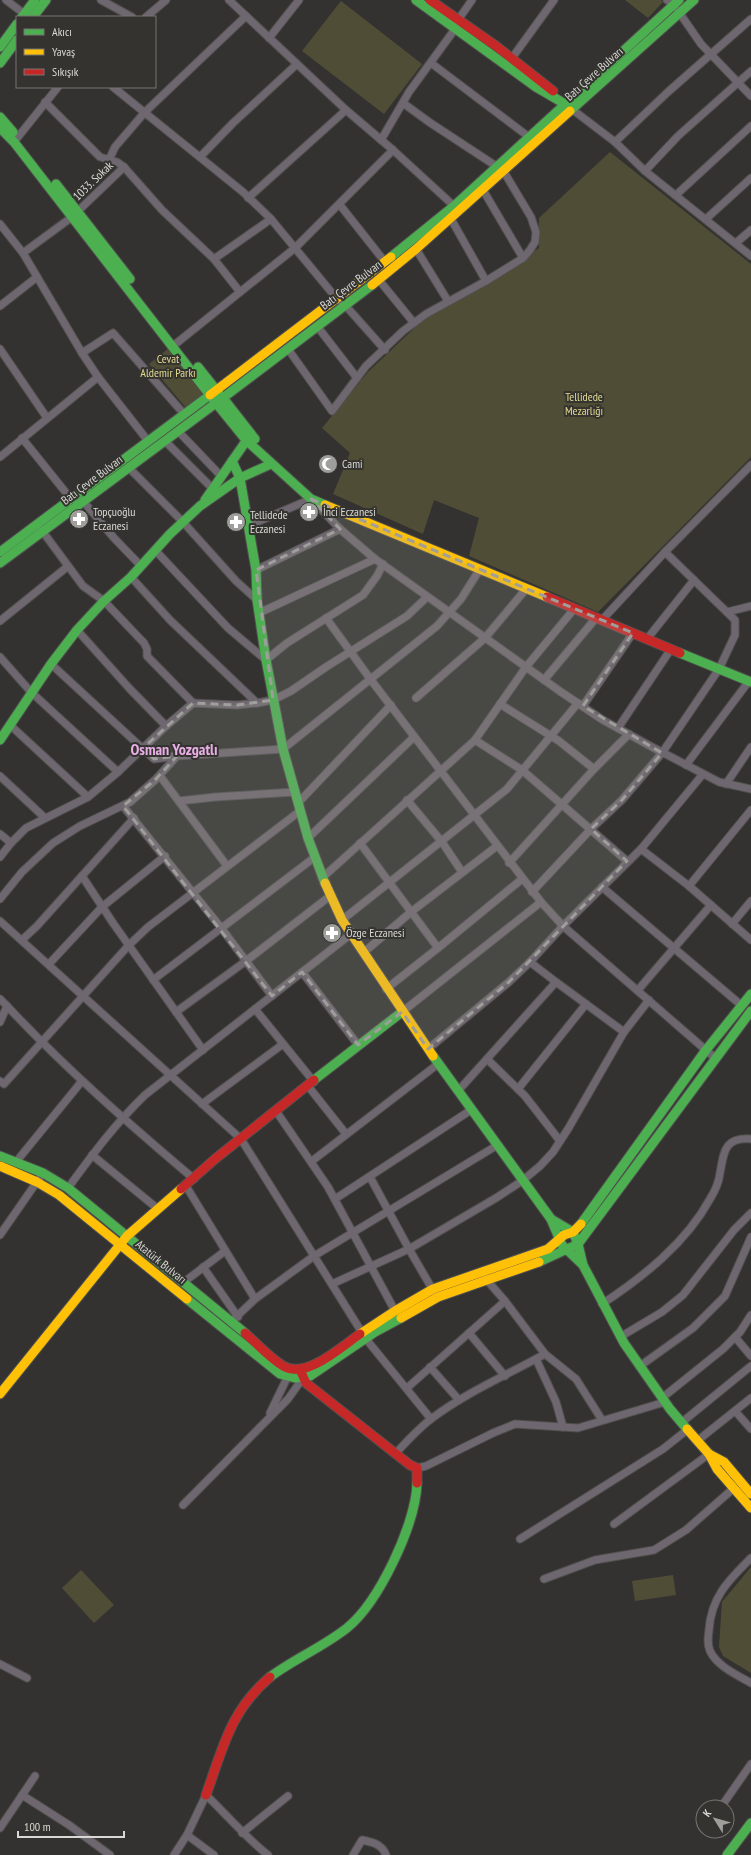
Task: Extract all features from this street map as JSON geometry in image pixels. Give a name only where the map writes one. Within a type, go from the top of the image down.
[{"type":"main road","points":[[25,16],[35,0]]},
{"type":"main road","points":[[35,16],[46,0]]},
{"type":"main road","points":[[416,0],[536,87],[570,107]]},
{"type":"main road","points":[[430,0],[512,58],[542,81],[570,107]]},
{"type":"main road","name":"Batı Çevre Bulvarı","points":[[1,558],[34,526],[213,393],[385,262],[500,169],[570,107],[674,5],[694,0]]},
{"type":"main road","points":[[0,47],[16,25]]},
{"type":"main road","points":[[0,63],[16,41]]},
{"type":"main road","name":"Batı Çevre Bulvarı","points":[[1,558],[43,532],[379,280],[483,190],[529,137],[570,107]]},
{"type":"main road","points":[[0,117],[16,140],[248,437],[271,464],[311,499],[750,682]]},
{"type":"main road","points":[[0,128],[16,140]]},
{"type":"main road","points":[[200,506],[248,437]]},
{"type":"main road","points":[[232,461],[240,478],[256,570],[257,600],[266,660],[283,749],[308,838],[322,878],[342,920],[386,989],[496,1146],[551,1219],[558,1241],[566,1251],[583,1265]]},
{"type":"main road","points":[[0,740],[50,664],[77,630],[104,601],[131,577],[155,550],[200,506],[240,478],[271,464]]},
{"type":"main road","points":[[364,1335],[394,1311],[479,1272],[548,1249],[564,1235],[573,1232],[595,1207],[706,1050],[751,994]]},
{"type":"main road","points":[[288,1378],[302,1374],[435,1293],[486,1280],[528,1267],[566,1251],[578,1244],[751,1011]]},
{"type":"main road","points":[[0,1394],[124,1240],[215,1160],[358,1045],[402,1012]]},
{"type":"main road","name":"Atatürk Bulvarı","points":[[0,1156],[43,1173],[68,1188],[124,1240],[274,1370],[288,1378]]},
{"type":"main road","name":"Atatürk Bulvarı","points":[[0,1166],[37,1182],[59,1195],[184,1282],[234,1319],[283,1366],[302,1374]]},
{"type":"main road","points":[[551,1219],[573,1232],[578,1244],[583,1265],[602,1304],[620,1336],[663,1400],[708,1454],[717,1469],[751,1508]]},
{"type":"main road","points":[[206,1795],[232,1725],[248,1697],[263,1682],[280,1669],[347,1628],[360,1616],[374,1598],[389,1570],[408,1523],[416,1494],[417,1468],[410,1465],[306,1383],[302,1374]]},
{"type":"main road","points":[[708,1454],[724,1462],[751,1494]]},
{"type":"main road","points":[[727,1855],[751,1823]]},
{"type":"street","points":[[6,0],[25,16]]},
{"type":"street","points":[[101,0],[130,16]]},
{"type":"street","points":[[147,16],[166,0]]},
{"type":"street","points":[[229,0],[346,110],[393,150],[454,206],[451,219],[486,281]]},
{"type":"street","points":[[269,38],[299,0]]},
{"type":"street","points":[[381,140],[403,102],[455,29],[458,20],[472,0]]},
{"type":"street","points":[[512,58],[554,0]]},
{"type":"street","points":[[674,5],[702,44],[751,96]]},
{"type":"street","points":[[109,160],[115,147],[145,112],[246,16]]},
{"type":"street","points":[[615,142],[751,19]]},
{"type":"street","points":[[431,63],[529,137]]},
{"type":"street","points":[[200,157],[233,123],[297,64]]},
{"type":"street","points":[[645,171],[678,136],[751,71]]},
{"type":"street","points":[[16,140],[57,88]]},
{"type":"street","points":[[114,88],[200,157],[271,219],[336,299],[345,305],[385,350]]},
{"type":"street","points":[[45,102],[100,157],[117,162],[124,167],[162,210],[214,259],[240,292]]},
{"type":"street","points":[[288,349],[332,412],[366,366],[385,350],[403,331],[426,314],[486,281],[523,258],[535,242],[536,232],[530,217],[500,169],[429,122],[403,102]]},
{"type":"street","points":[[570,107],[615,142],[645,171],[751,256]]},
{"type":"street","points":[[248,198],[346,110]]},
{"type":"street","points":[[676,195],[751,126]]},
{"type":"street","points":[[175,343],[295,248],[340,205],[355,187],[393,150]]},
{"type":"street","name":"1033. Sokak","points":[[23,253],[75,214],[124,167]]},
{"type":"street","points":[[706,220],[751,178]]},
{"type":"street","points":[[483,190],[523,258]]},
{"type":"street","points":[[340,205],[385,262]]},
{"type":"street","points":[[214,259],[271,219]]},
{"type":"street","points":[[0,224],[23,253],[82,353],[98,377],[148,440]]},
{"type":"street","points":[[736,243],[751,230]]},
{"type":"street","points":[[416,249],[448,302]]},
{"type":"street","points":[[0,306],[37,277]]},
{"type":"street","points":[[379,280],[414,323]]},
{"type":"street","points":[[317,326],[357,378]]},
{"type":"street","points":[[82,353],[113,333],[184,414]]},
{"type":"street","points":[[0,349],[47,418]]},
{"type":"street","points":[[0,456],[98,377]]},
{"type":"street","points":[[178,431],[221,476]]},
{"type":"street","points":[[22,438],[70,499],[83,501],[114,538],[141,566]]},
{"type":"street","points":[[165,441],[212,488]]},
{"type":"street","points":[[544,680],[599,619],[751,465]]},
{"type":"street","points":[[129,468],[183,522],[236,581],[257,600]]},
{"type":"street","points":[[248,526],[311,499],[340,529],[375,559],[580,705],[662,753],[703,774],[726,784],[751,789]]},
{"type":"street","points":[[34,526],[43,532],[67,567],[83,586],[104,601],[144,643],[147,649],[147,656],[193,703]]},
{"type":"street","points":[[256,570],[340,529]]},
{"type":"street","points":[[155,550],[228,628],[266,660],[287,643],[362,595],[377,576],[383,564]]},
{"type":"street","points":[[532,892],[591,829],[622,800],[662,753],[719,669],[735,635],[735,620],[665,552]]},
{"type":"street","points":[[259,614],[375,559]]},
{"type":"street","points":[[0,621],[67,567]]},
{"type":"street","points":[[50,664],[154,759],[177,756],[283,749],[437,626],[461,599],[480,569]]},
{"type":"street","points":[[131,577],[170,620],[257,703]]},
{"type":"street","points":[[647,639],[694,580]]},
{"type":"street","points":[[416,698],[485,638],[526,589]]},
{"type":"street","points":[[0,858],[11,843],[26,828],[88,797],[118,772],[166,726],[193,703],[238,705],[273,700],[291,691],[408,616],[427,597]]},
{"type":"street","points":[[727,612],[751,606]]},
{"type":"street","points":[[322,878],[406,800],[441,772],[475,740],[526,667],[574,609]]},
{"type":"street","points":[[326,618],[509,863],[562,926],[715,1058]]},
{"type":"street","points":[[77,630],[129,688],[166,726]]},
{"type":"street","points":[[342,920],[507,789],[550,736],[580,705],[633,633]]},
{"type":"street","points":[[618,728],[671,649]]},
{"type":"street","points":[[0,657],[31,692],[118,772]]},
{"type":"street","points":[[686,765],[750,682]]},
{"type":"street","points":[[500,704],[550,736],[594,769]]},
{"type":"street","points":[[1,1084],[129,945],[148,927],[227,866],[299,807],[391,705]]},
{"type":"street","points":[[10,725],[88,797]]},
{"type":"street","points":[[509,863],[594,769],[629,734]]},
{"type":"street","points":[[308,838],[414,736]]},
{"type":"street","points":[[475,740],[522,770],[627,862]]},
{"type":"street","points":[[726,784],[751,747]]},
{"type":"street","points":[[0,900],[22,872],[53,843],[80,826],[130,802],[160,776],[177,756]]},
{"type":"street","points":[[428,1049],[509,982],[530,962],[562,926],[641,849],[703,774]]},
{"type":"street","points":[[0,776],[45,818]]},
{"type":"street","points":[[160,776],[227,866]]},
{"type":"street","points":[[179,801],[215,797],[295,792]]},
{"type":"street","points":[[406,800],[442,842],[462,872]]},
{"type":"street","points":[[123,806],[222,928],[272,996]]},
{"type":"street","points":[[689,886],[751,810]]},
{"type":"street","points":[[22,940],[37,926],[134,818]]},
{"type":"street","points":[[0,834],[11,843]]},
{"type":"street","points":[[360,843],[438,948]]},
{"type":"street","points":[[363,953],[411,912],[497,846]]},
{"type":"street","points":[[641,849],[689,886],[751,940]]},
{"type":"street","points":[[49,964],[102,907],[165,856]]},
{"type":"street","points":[[153,980],[315,857]]},
{"type":"street","points":[[82,876],[102,907],[203,1050]]},
{"type":"street","points":[[386,989],[522,879]]},
{"type":"street","points":[[602,887],[741,1005]]},
{"type":"street","points":[[176,1012],[246,961],[330,896]]},
{"type":"street","points":[[732,924],[751,901]]},
{"type":"street","points":[[402,1012],[541,902]]},
{"type":"street","points":[[638,990],[711,905]]},
{"type":"street","points":[[0,921],[84,995],[241,1139],[364,1335],[432,1419]]},
{"type":"street","points":[[68,1188],[92,1154],[122,1118],[145,1095],[351,934]]},
{"type":"street","points":[[530,962],[624,1032]]},
{"type":"street","points":[[302,972],[358,1045]]},
{"type":"street","points":[[458,1091],[556,982]]},
{"type":"street","points":[[0,998],[40,1042],[190,1182],[225,1251],[255,1299]]},
{"type":"street","points":[[332,1284],[409,1249],[522,1181],[549,1157],[560,1141],[624,1032],[649,1000]]},
{"type":"street","points":[[518,1089],[586,1004]]},
{"type":"street","points":[[0,1022],[7,1006]]},
{"type":"street","points":[[254,1010],[283,1044],[346,1134]]},
{"type":"street","points":[[202,1104],[283,1044]]},
{"type":"street","points":[[488,1059],[518,1089],[560,1141]]},
{"type":"street","points":[[312,1161],[438,1064]]},
{"type":"street","points":[[16,1162],[82,1081]]},
{"type":"street","points":[[335,1199],[471,1110]]},
{"type":"street","points":[[276,1111],[312,1161],[335,1199],[394,1311]]},
{"type":"street","points":[[602,1304],[635,1282],[676,1245],[707,1206],[716,1189],[720,1175],[723,1153],[728,1145],[741,1138],[751,1139]]},
{"type":"street","points":[[203,1267],[234,1319],[255,1299],[314,1256],[496,1146]]},
{"type":"street","points":[[92,1154],[158,1209]]},
{"type":"street","points":[[0,1235],[43,1173]]},
{"type":"street","points":[[370,1177],[435,1293]]},
{"type":"street","points":[[620,1336],[662,1312],[683,1295],[734,1230],[751,1213]]},
{"type":"street","points":[[640,1366],[693,1328],[725,1296],[751,1237]]},
{"type":"street","points":[[184,1282],[225,1251]]},
{"type":"street","points":[[479,1272],[505,1301],[545,1354],[576,1379],[602,1420]]},
{"type":"street","points":[[407,1388],[505,1301]]},
{"type":"street","points":[[417,1468],[426,1466],[493,1433],[515,1424],[578,1428],[663,1400],[713,1358],[735,1337],[751,1315]]},
{"type":"street","points":[[469,1333],[505,1376]]},
{"type":"street","points":[[735,1337],[751,1356]]},
{"type":"street","points":[[396,1453],[413,1435],[432,1419],[459,1400],[545,1354]]},
{"type":"street","points":[[536,1359],[556,1402],[564,1427]]},
{"type":"street","points":[[520,1540],[663,1449],[684,1426],[751,1366]]},
{"type":"street","points":[[430,1368],[459,1400]]},
{"type":"street","points":[[183,1505],[268,1417],[288,1399],[302,1374]]},
{"type":"street","points":[[268,1417],[288,1378]]},
{"type":"street","points":[[697,1441],[751,1398]]},
{"type":"street","points":[[735,1411],[751,1429]]},
{"type":"street","points":[[614,1524],[708,1454]]},
{"type":"street","points":[[544,1579],[595,1560],[654,1550],[686,1530],[734,1488]]},
{"type":"street","points":[[751,1558],[721,1590],[716,1599],[710,1618],[708,1644],[710,1652],[718,1662],[751,1683]]},
{"type":"street","points":[[0,1664],[27,1678]]},
{"type":"street","points":[[727,1799],[751,1764]]},
{"type":"street","points":[[0,1828],[35,1776]]},
{"type":"street","points":[[22,1795],[69,1825],[110,1855]]},
{"type":"street","points":[[174,1855],[187,1835],[206,1795],[242,1833],[268,1855]]},
{"type":"street","points":[[242,1833],[288,1796]]},
{"type":"street","points":[[187,1835],[214,1855]]},
{"type":"street","points":[[353,1855],[362,1840],[374,1843],[384,1849],[386,1855]]},
{"type":"highlighted area","points":[[311,499],[633,633],[583,706],[662,753],[622,800],[591,829],[627,861],[509,982],[428,1049],[402,1012],[358,1045],[302,972],[272,996],[123,806],[155,780],[177,756],[154,759],[143,748],[193,703],[237,705],[273,700],[256,570],[340,529]]},
{"type":"green space","points":[[625,0],[661,0],[663,2],[648,18]]},
{"type":"green space","points":[[341,1],[422,64],[384,114],[302,51]]},
{"type":"green space","name":"Tellidede Mezarlığı","points":[[610,152],[751,264],[751,457],[598,612],[469,556],[479,518],[434,500],[423,534],[333,494],[350,453],[322,428],[368,372],[426,317],[502,273],[539,248],[539,218]]},
{"type":"green space","name":"Cevat Aldemir Parkı","points":[[169,348],[207,392],[187,409],[149,364]]},
{"type":"green space","points":[[751,1567],[751,1673],[723,1656],[719,1647],[722,1602]]},
{"type":"green space","points":[[81,1570],[114,1605],[94,1623],[62,1588]]},
{"type":"green space","points":[[673,1575],[676,1595],[635,1601],[632,1581]]},
{"type":"traffic: fast","points":[[23,16],[35,0]]},
{"type":"traffic: fast","points":[[34,16],[46,0]]},
{"type":"traffic: fast","points":[[416,0],[536,87],[572,108]]},
{"type":"traffic: fast","points":[[391,257],[454,206],[679,0]]},
{"type":"traffic: fast","points":[[570,111],[694,0]]},
{"type":"traffic: fast","points":[[0,47],[16,25]]},
{"type":"traffic: fast","points":[[0,63],[16,41]]},
{"type":"traffic: fast","points":[[0,117],[13,132]]},
{"type":"traffic: fast","points":[[0,128],[14,142],[216,403],[372,285]]},
{"type":"traffic: fast","points":[[56,184],[130,279]]},
{"type":"traffic: fast","points":[[198,367],[221,396]]},
{"type":"traffic: fast","points":[[0,552],[210,395]]},
{"type":"traffic: fast","points":[[223,398],[255,439]]},
{"type":"traffic: fast","points":[[0,563],[216,403],[246,440],[311,499],[325,505]]},
{"type":"traffic: fast","points":[[205,500],[251,434]]},
{"type":"traffic: fast","points":[[232,461],[240,478],[256,570],[257,600],[266,660],[283,749],[308,838],[325,883]]},
{"type":"traffic: fast","points":[[0,740],[51,664],[77,630],[104,601],[131,577],[170,534],[200,506],[240,478],[271,464]]},
{"type":"traffic: fast","points":[[680,653],[751,682]]},
{"type":"traffic: fast","points":[[581,1224],[706,1050],[751,994]]},
{"type":"traffic: fast","points":[[539,1262],[578,1244],[751,1011]]},
{"type":"traffic: fast","points":[[314,1080],[402,1012]]},
{"type":"traffic: fast","points":[[433,1056],[551,1219],[562,1245],[583,1265]]},
{"type":"traffic: fast","points":[[0,1156],[43,1173],[68,1188],[245,1333]]},
{"type":"traffic: fast","points":[[551,1219],[573,1232],[578,1244],[583,1265],[624,1343],[670,1409],[687,1429]]},
{"type":"traffic: fast","points":[[187,1299],[280,1374],[295,1378],[310,1376],[375,1332],[401,1318]]},
{"type":"traffic: fast","points":[[270,1677],[338,1635],[359,1616],[383,1582],[394,1561],[410,1519],[415,1500],[417,1483]]},
{"type":"traffic: fast","points":[[727,1855],[751,1823]]},
{"type":"traffic: slow","points":[[372,285],[416,249],[570,111]]},
{"type":"traffic: slow","points":[[210,395],[391,257]]},
{"type":"traffic: slow","points":[[325,505],[547,597]]},
{"type":"traffic: slow","points":[[325,883],[342,920],[433,1056]]},
{"type":"traffic: slow","points":[[0,1166],[37,1182],[59,1195],[187,1299]]},
{"type":"traffic: slow","points":[[0,1394],[127,1236],[181,1189]]},
{"type":"traffic: slow","points":[[360,1334],[395,1311],[433,1289],[548,1249],[564,1235],[573,1232],[581,1224]]},
{"type":"traffic: slow","points":[[401,1318],[438,1297],[539,1262]]},
{"type":"traffic: slow","points":[[687,1429],[709,1454],[717,1469],[751,1508]]},
{"type":"traffic: slow","points":[[709,1454],[724,1462],[751,1494]]},
{"type":"traffic: jam","points":[[430,0],[496,46],[553,91]]},
{"type":"traffic: jam","points":[[547,597],[680,653]]},
{"type":"traffic: jam","points":[[181,1189],[215,1159],[314,1080]]},
{"type":"traffic: jam","points":[[245,1333],[273,1359],[283,1366],[292,1369],[302,1369],[323,1360],[360,1334]]},
{"type":"traffic: jam","points":[[301,1372],[306,1383],[410,1465],[417,1468],[417,1483]]},
{"type":"traffic: jam","points":[[206,1795],[229,1731],[246,1703],[256,1690],[270,1677]]},
{"type":"place","name":"Cami","points":[[328,464]]},
{"type":"place","name":"İnci Eczanesi","points":[[309,512]]},
{"type":"place","name":"Topçuoğlu Eczanesi","points":[[79,519]]},
{"type":"place","name":"Tellidede Eczanesi","points":[[236,522]]},
{"type":"place","name":"Özge Eczanesi","points":[[332,933]]},
{"type":"district","name":"Osman Yozgatlı","points":[[174,749]]}]
